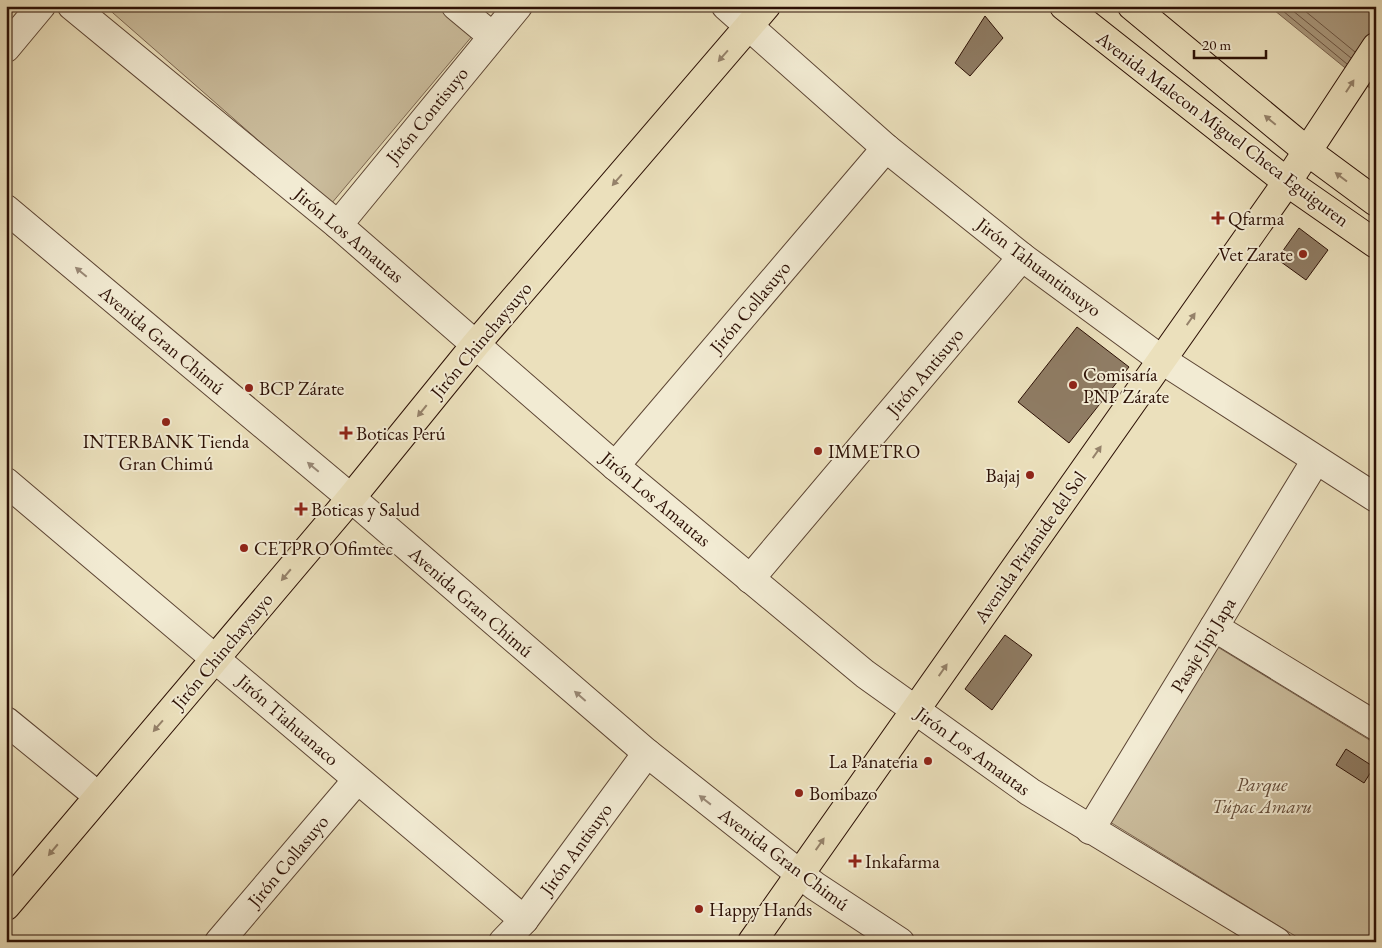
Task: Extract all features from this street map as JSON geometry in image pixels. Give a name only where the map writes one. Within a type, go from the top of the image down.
[{"type":"main road","name":"Jirón Chinchaysuyo","points":[[6,906],[350,498],[476,344],[766,6]]},
{"type":"main road","name":"Avenida Malecon Miguel Checa Eguiguren","points":[[1132,6],[1307,151],[1376,202]]},
{"type":"main road","name":"Avenida Malecon Miguel Checa Eguiguren","points":[[1067,9],[1287,182],[1376,244]]},
{"type":"main road","name":"Avenida Pirámide del Sol","points":[[752,942],[798,874],[1287,182],[1376,47]]},
{"type":"street","points":[[6,48],[41,6]]},
{"type":"street","name":"Jirón Los Amautas","points":[[72,6],[338,225],[615,466],[865,674],[1030,792],[1277,942]]},
{"type":"street","points":[[456,6],[492,36]]},
{"type":"street","name":"Jirón Contisuyo","points":[[338,225],[518,6]]},
{"type":"street","name":"Jirón Tahuantinsuyo","points":[[726,6],[886,148],[1022,257],[1162,360],[1376,498]]},
{"type":"street","name":"Jirón Collasuyo","points":[[615,466],[886,148]]},
{"type":"street","name":"Avenida Gran Chimú","points":[[6,209],[350,498],[647,753],[798,874],[900,942]]},
{"type":"street","name":"Jirón Antisuyo","points":[[750,579],[1022,257]]},
{"type":"street","name":"Pasaje Jipi Japa","points":[[1090,830],[1316,460]]},
{"type":"street","name":"Jirón Tiahuanaco","points":[[6,482],[524,920]]},
{"type":"street","points":[[1214,627],[1376,726]]},
{"type":"street","points":[[6,721],[98,796]]},
{"type":"street","name":"Jirón Antisuyo","points":[[503,942],[524,920],[647,753]]},
{"type":"street","name":"Jirón Collasuyo","points":[[219,942],[357,780]]},
{"type":"green space","points":[[105,6],[439,6],[473,35],[331,204]]},
{"type":"green space","name":"Parque Túpac Amaru","points":[[1216,646],[1376,744],[1376,942],[1305,942],[1110,822]]},
{"type":"water","points":[[1269,6],[1376,6],[1376,93]]},
{"type":"building","points":[[6,6],[16,6],[6,18]]},
{"type":"building","points":[[985,16],[1003,38],[970,76],[955,63]]},
{"type":"building","name":"Vet Zarate","points":[[1299,228],[1328,250],[1306,280],[1277,259]]},
{"type":"building","points":[[1077,327],[1129,367],[1069,443],[1018,402]]},
{"type":"building","points":[[1005,635],[1032,655],[992,710],[965,689]]},
{"type":"building","points":[[1346,749],[1374,767],[1364,783],[1336,765]]},
{"type":"place","name":"Qfarma","points":[[1218,218]]},
{"type":"place","name":"Vet Zarate","points":[[1303,254]]},
{"type":"place","name":"Comisaría PNP Zárate","points":[[1073,385]]},
{"type":"place","name":"BCP Zárate","points":[[249,388]]},
{"type":"place","name":"INTERBANK Tienda Gran Chimú","points":[[166,422]]},
{"type":"place","name":"Boticas Perú","points":[[346,433]]},
{"type":"place","name":"IMMETRO","points":[[818,451]]},
{"type":"place","name":"Bajaj","points":[[1030,475]]},
{"type":"place","name":"Boticas y Salud","points":[[301,509]]},
{"type":"place","name":"CETPRO Ofimtec","points":[[244,548]]},
{"type":"place","name":"La Panateria","points":[[928,761]]},
{"type":"place","name":"Bombazo","points":[[799,793]]},
{"type":"place","name":"Inkafarma","points":[[855,861]]},
{"type":"place","name":"Happy Hands","points":[[699,909]]}]
